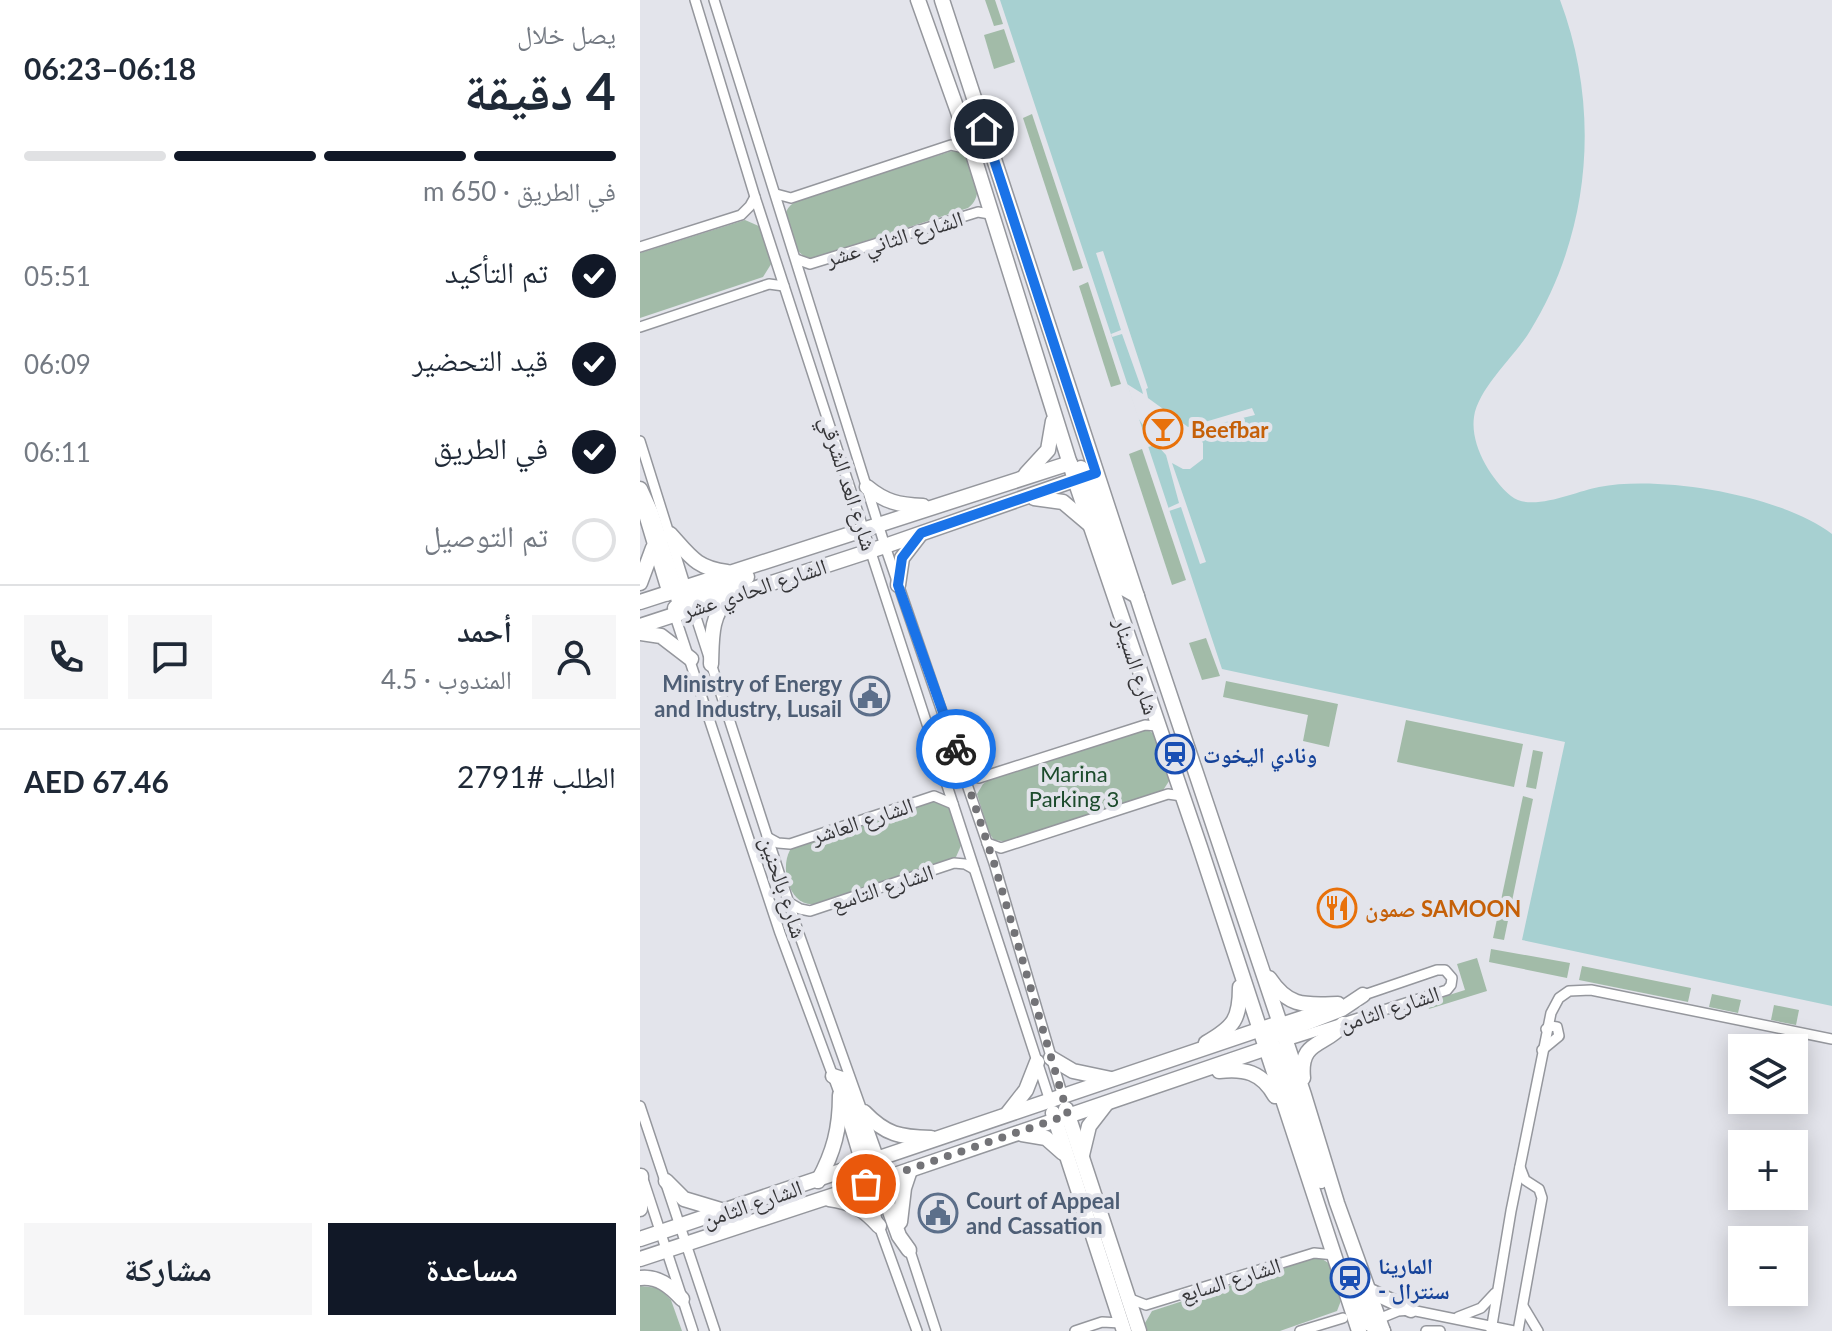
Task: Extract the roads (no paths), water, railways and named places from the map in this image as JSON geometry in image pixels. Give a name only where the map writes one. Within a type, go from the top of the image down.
[{"type":"street","name":"شارع العد الشرقي","points":[[695,0],[778,269],[878,548],[944,778],[1056,1099]]},
{"type":"street","name":"شارع العد الشرقي","points":[[714,0],[867,487],[871,527],[878,548],[898,585],[994,863],[1044,1060],[1062,1117],[1082,1155],[1121,1300]]},
{"type":"street","points":[[918,0],[973,154],[984,208],[1070,463],[1079,467],[1086,476]]},
{"type":"street","name":"شارع السينار","points":[[942,0],[1086,476],[1123,588],[1137,596],[1260,970],[1282,1103],[1340,1272],[1373,1328]]},
{"type":"street","points":[[951,145],[962,124]]},
{"type":"street","points":[[776,194],[791,198],[951,145],[973,154]]},
{"type":"street","points":[[741,215],[755,197]]},
{"type":"street","points":[[782,214],[791,198]]},
{"type":"street","name":"الشارع الثاني عشر","points":[[796,259],[810,264],[984,208]]},
{"type":"street","points":[[640,247],[741,215],[763,221]]},
{"type":"street","name":"الشارع الثاني عشر","points":[[803,279],[810,264]]},
{"type":"street","points":[[769,284],[778,269]]},
{"type":"street","points":[[640,327],[769,284],[784,286]]},
{"type":"street","points":[[1021,479],[1048,450],[1054,412]]},
{"type":"street","name":"شارع بالحنين","points":[[640,441],[670,534],[691,659],[780,933],[840,1095],[900,1222],[936,1331]]},
{"type":"street","name":"الشارع الحادي عشر","points":[[640,626],[680,600],[732,573],[1070,463]]},
{"type":"street","name":"شارع السينار","points":[[1086,476],[1090,526],[1151,721],[1177,780],[1175,795],[1240,974],[1304,1095],[1368,1290],[1373,1328]]},
{"type":"street","name":"الشارع الحادي عشر","points":[[640,602],[730,596],[1086,476]]},
{"type":"street","points":[[867,487],[880,498],[898,505],[936,506]]},
{"type":"street","points":[[640,489],[680,600]]},
{"type":"street","points":[[1026,497],[1063,502],[1090,526]]},
{"type":"street","name":"شارع بالحنين","points":[[640,503],[653,548],[711,664],[788,902],[864,1112],[879,1226],[917,1331]]},
{"type":"street","points":[[898,585],[902,558],[921,533]]},
{"type":"street","points":[[670,534],[705,568],[732,573]]},
{"type":"street","points":[[640,583],[653,548]]},
{"type":"street","points":[[640,616],[752,576],[769,560]]},
{"type":"street","points":[[711,664],[714,618],[730,596]]},
{"type":"street","points":[[640,633],[661,636],[691,659]]},
{"type":"street","points":[[964,773],[979,778],[1151,721]]},
{"type":"street","name":"الشارع العاشر","points":[[934,796],[944,778]]},
{"type":"street","points":[[971,792],[979,778]]},
{"type":"street","points":[[987,843],[1001,848],[1175,795]]},
{"type":"street","name":"الشارع العاشر","points":[[767,837],[778,843],[790,844],[934,796],[953,804]]},
{"type":"street","name":"الشارع العاشر","points":[[776,866],[781,852],[790,844]]},
{"type":"street","name":"الشارع التاسع","points":[[788,902],[810,911],[954,863],[962,856],[966,844]]},
{"type":"street","points":[[994,863],[1001,848]]},
{"type":"street","name":"الشارع التاسع","points":[[954,863],[974,869]]},
{"type":"street","name":"الشارع التاسع","points":[[799,934],[803,920],[810,911]]},
{"type":"street","points":[[1228,936],[1241,950],[1323,1187],[1337,1203]]},
{"type":"street","points":[[1260,970],[1277,990],[1294,1003],[1338,1004]]},
{"type":"street","name":"الشارع الثامن","points":[[640,1239],[818,1181],[874,1172],[910,1170],[1199,1072],[1272,1036],[1338,1004],[1363,995],[1437,970],[1445,970],[1452,978],[1447,990],[1343,1024],[1272,1036],[1195,1053],[1008,1114],[939,1139],[874,1172],[825,1198],[640,1259]]},
{"type":"street","points":[[1195,1053],[1234,1022],[1239,1006],[1240,974]]},
{"type":"street","points":[[1491,1328],[1542,1051],[1559,1036],[1557,1027],[1546,1029],[1554,1005],[1569,991],[1591,990],[1832,1039]]},
{"type":"street","points":[[1154,1087],[1185,1068],[1342,1009],[1363,995]]},
{"type":"street","points":[[1304,1095],[1302,1070],[1305,1054],[1315,1043],[1343,1024]]},
{"type":"street","points":[[1008,1114],[1044,1060],[1073,1071],[1116,1080]]},
{"type":"street","points":[[1199,1072],[1237,1069],[1252,1072],[1266,1082],[1282,1103]]},
{"type":"street","points":[[833,1076],[842,1079],[899,1236],[909,1250]]},
{"type":"street","points":[[818,1181],[837,1138],[840,1095]]},
{"type":"street","points":[[1082,1155],[1089,1126],[1106,1103]]},
{"type":"street","points":[[640,1106],[715,1331]]},
{"type":"street","points":[[864,1112],[877,1126],[888,1132],[939,1139]]},
{"type":"street","name":"شارع العد الشرقي","points":[[1062,1117],[1065,1156],[1130,1327]]},
{"type":"street","points":[[778,1214],[789,1200],[964,1138],[972,1127]]},
{"type":"street","points":[[1018,1133],[1046,1138],[1065,1156]]},
{"type":"street","points":[[1520,1167],[1530,1185]]},
{"type":"street","points":[[900,1222],[904,1188],[910,1170]]},
{"type":"street","points":[[640,1209],[641,1174]]},
{"type":"street","points":[[641,1174],[693,1331]]},
{"type":"street","points":[[666,1181],[684,1199],[724,1211]]},
{"type":"street","points":[[1368,1290],[1411,1310],[1516,1331],[1542,1198],[1539,1189],[1530,1185],[1515,1190]]},
{"type":"street","points":[[825,1198],[854,1204],[866,1211],[879,1226]]},
{"type":"street","name":"الشارع السابع","points":[[1314,1253],[1329,1237]]},
{"type":"street","name":"الشارع السابع","points":[[1146,1305],[1314,1253],[1335,1255]]},
{"type":"street","points":[[640,1278],[663,1281],[682,1299]]},
{"type":"street","points":[[1455,1318],[1481,1308],[1497,1291]]},
{"type":"street","points":[[1075,1331],[1102,1322],[1130,1327],[1146,1305],[1121,1300],[1102,1322]]},
{"type":"street","points":[[1523,1306],[1538,1331]]},
{"type":"street","points":[[1373,1328],[1398,1311],[1411,1310]]},
{"type":"street","points":[[1300,1331],[1343,1318]]},
{"type":"street","points":[[1426,1331],[1440,1331]]},
{"type":"water","points":[[1000,0],[1560,0],[1573,41],[1585,127],[1577,212],[1566,253],[1550,293],[1530,331],[1477,406],[1475,439],[1496,480],[1520,501],[1542,502],[1599,487],[1625,484],[1687,486],[1720,491],[1783,509],[1810,520],[1832,534],[1832,1006],[1522,940],[1565,742],[1222,669]]},
{"type":"place","name":"Beefbar","points":[[1163,429]]},
{"type":"place","name":"Ministry of Energy and Industry, Lusail","points":[[870,696]]},
{"type":"place","name":"ونادي اليخوت","points":[[1175,754]]},
{"type":"place","name":"صمون SAMOON","points":[[1337,908]]},
{"type":"place","name":"Court of Appeal and Cassation","points":[[938,1213]]},
{"type":"place","name":"المارينا - سنترال","points":[[1350,1278]]},
{"type":"park label","name":"Marina Parking 3","points":[[1074,786]]}]
